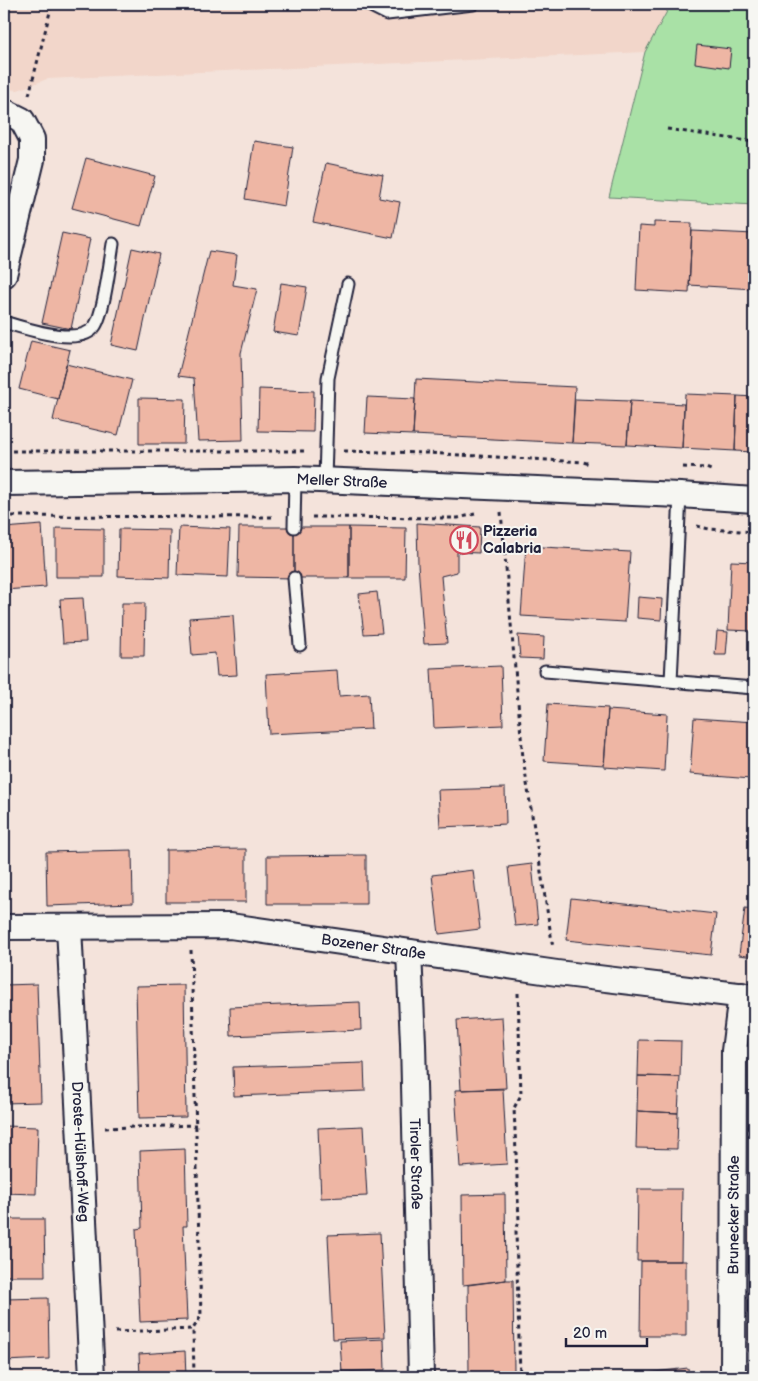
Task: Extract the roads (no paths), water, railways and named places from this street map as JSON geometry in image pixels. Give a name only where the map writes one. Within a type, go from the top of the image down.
[{"type":"street","points":[[4,275],[32,160],[32,139],[13,115]]},
{"type":"street","name":"Meller Straße","points":[[4,483],[294,479],[680,495],[754,500]]},
{"type":"street","name":"Bozener Straße","points":[[4,927],[230,926],[517,968],[748,996],[744,1052]]},
{"type":"street","name":"Droste-Hülshoff-Weg","points":[[69,927],[92,1377]]},
{"type":"street","name":"Tiroler Straße","points":[[409,952],[414,1043],[421,1377]]},
{"type":"street","name":"Brunecker Straße","points":[[733,1377],[744,1052]]},
{"type":"lane","points":[[371,4],[371,6],[387,14],[473,4]]},
{"type":"lane","points":[[4,322],[26,329],[64,336],[85,334],[95,327],[100,315],[113,244]]},
{"type":"lane","points":[[325,480],[328,378],[348,284]]},
{"type":"lane","points":[[294,479],[294,522]]},
{"type":"lane","points":[[671,681],[680,495]]},
{"type":"lane","points":[[294,578],[300,645]]},
{"type":"lane","points":[[545,671],[754,688]]},
{"type":"place","name":"Pizzeria Calabria","points":[[464,540]]}]
